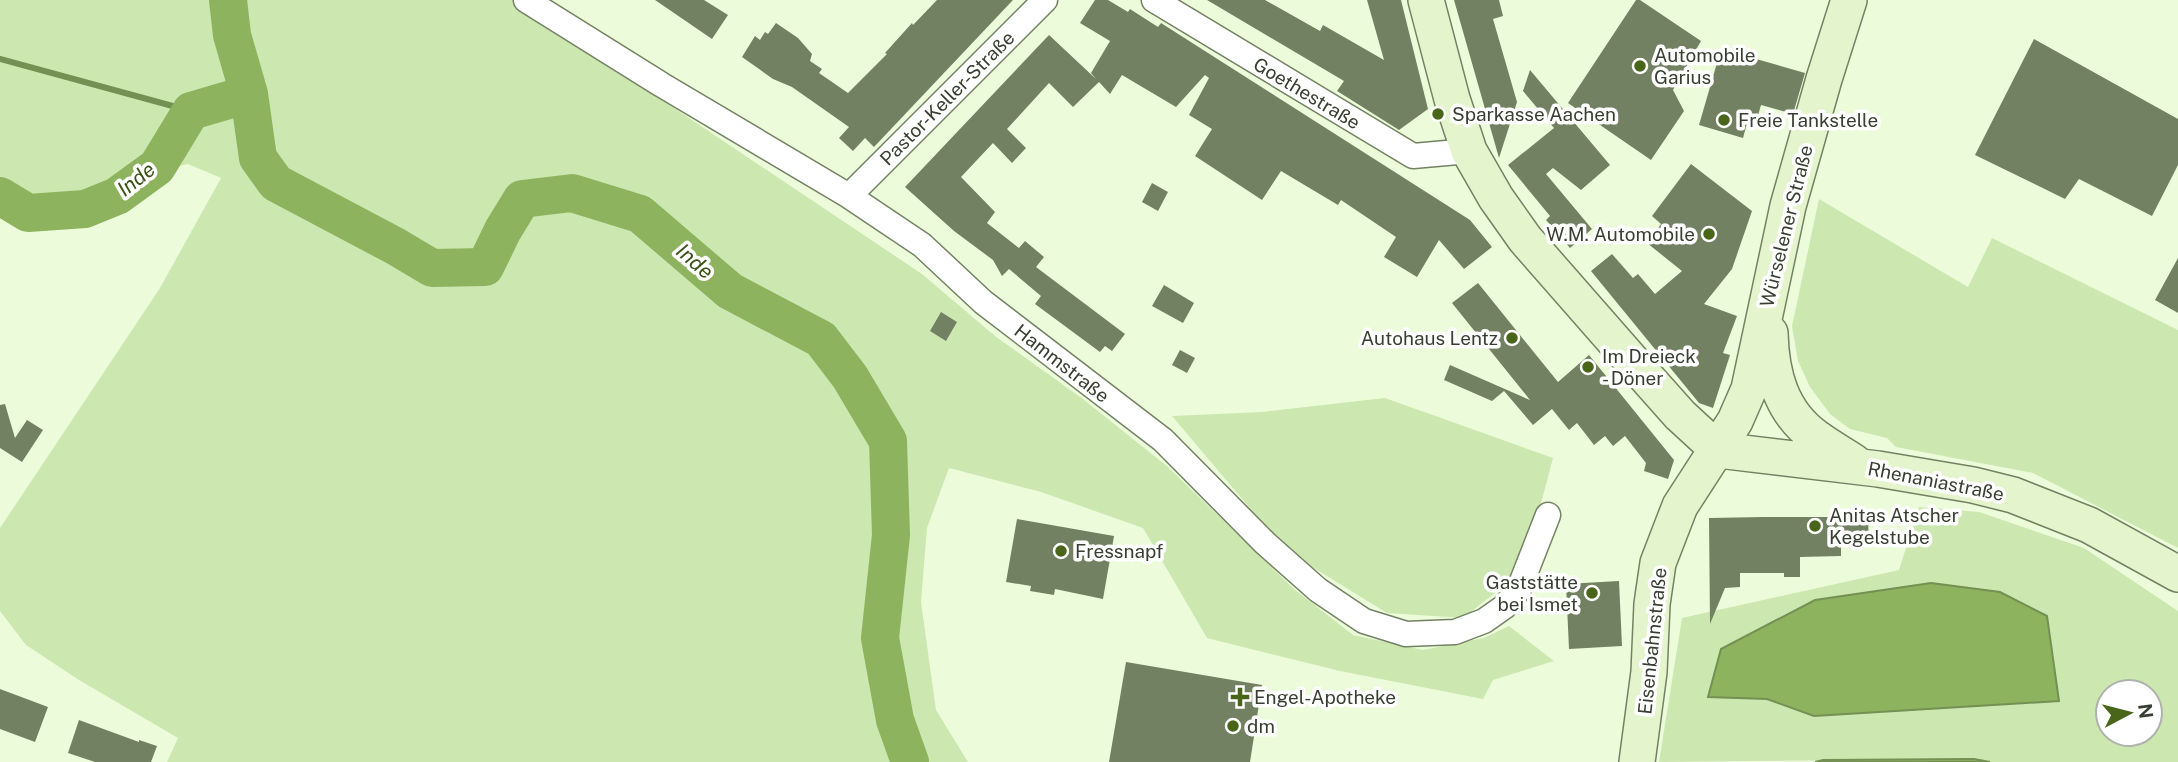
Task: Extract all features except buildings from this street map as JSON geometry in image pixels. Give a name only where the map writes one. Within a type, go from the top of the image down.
[{"type":"main road","points":[[1426,0],[1452,99],[1469,151],[1496,198],[1525,239],[1680,415],[1718,450]]},
{"type":"main road","name":"Würselener Straße","points":[[1718,450],[1749,389],[1788,206],[1849,0]]},
{"type":"main road","points":[[1768,296],[1771,361],[1779,391],[1787,406],[1805,429],[1860,466]]},
{"type":"main road","name":"Rhenaniastraße","points":[[1718,450],[1860,466],[1973,485],[2013,495],[2090,525],[2178,574]]},
{"type":"main road","name":"Eisenbahnstraße","points":[[1637,762],[1658,564],[1680,506],[1718,450]]},
{"type":"street","name":"Hammstraße","points":[[526,0],[662,85],[849,196],[922,245],[982,302],[1163,440],[1265,543],[1318,590],[1364,621],[1406,634],[1455,632],[1484,621],[1504,607],[1519,589],[1548,515]]},
{"type":"street","name":"Pastor-Keller-Straße","points":[[849,196],[1045,0]]},
{"type":"street","name":"Goethestraße","points":[[1154,0],[1413,156],[1469,151]]},
{"type":"shaded area","points":[[0,0],[513,0],[922,274],[995,336],[1083,399],[1168,467],[1294,589],[1353,635],[1423,650],[1484,638],[1509,626],[1554,661],[1493,680],[1483,699],[1340,671],[1207,638],[1143,528],[1041,492],[949,468],[927,528],[921,602],[936,710],[968,762],[167,762],[178,738],[79,680],[26,645],[0,611],[0,528],[160,288],[221,178],[188,164],[166,169],[158,159],[129,181],[84,201],[29,207],[0,191]]},
{"type":"shaded area","points":[[1819,199],[1968,287],[1992,238],[2178,330],[2178,548],[2033,473],[1896,447],[1887,438],[1850,429],[1830,414],[1810,387],[1798,361],[1792,326]]},
{"type":"shaded area","points":[[1385,398],[1553,458],[1523,571],[1463,618],[1387,613],[1286,551],[1172,416],[1262,412]]},
{"type":"shaded area","points":[[1919,507],[1979,512],[2084,548],[2178,611],[2178,762],[1990,762],[1974,759],[1659,762],[1682,618],[1899,570]],"holes":[[[2047,616],[2058,701],[1814,716],[1767,699]]]},
{"type":"shaded area","points":[[1931,583],[2000,592],[2047,616],[2059,701],[1814,716],[1767,699],[1708,697],[1721,649],[1815,600]]},
{"type":"shaded area","points":[[1974,759],[1990,762],[1815,762],[1823,760]]},
{"type":"waterway","name":"Inde","points":[[228,0],[232,35],[249,94],[258,158],[276,183],[432,268],[485,267],[522,199],[572,193],[640,214],[730,291],[821,339],[850,377],[888,441],[891,535],[880,638],[895,720],[910,762]]},
{"type":"waterway","points":[[0,59],[191,111]]},
{"type":"waterway","name":"Inde","points":[[0,196],[28,213],[85,209],[117,196],[157,167],[191,111],[249,94]]},
{"type":"place","name":"Automobile Garius","points":[[1640,66]]},
{"type":"place","name":"Sparkasse Aachen","points":[[1438,114]]},
{"type":"place","name":"Freie Tankstelle","points":[[1724,120]]},
{"type":"place","name":"W.M. Automobile","points":[[1709,234]]},
{"type":"place","name":"Autohaus Lentz","points":[[1512,338]]},
{"type":"place","name":"Im Dreieck - Döner","points":[[1588,367]]},
{"type":"place","name":"Anitas Atscher Kegelstube","points":[[1815,526]]},
{"type":"place","name":"Fressnapf","points":[[1061,551]]},
{"type":"place","name":"Gaststätte bei Ismet","points":[[1592,593]]},
{"type":"place","name":"Engel-Apotheke","points":[[1240,697]]},
{"type":"place","name":"dm","points":[[1233,726]]}]
